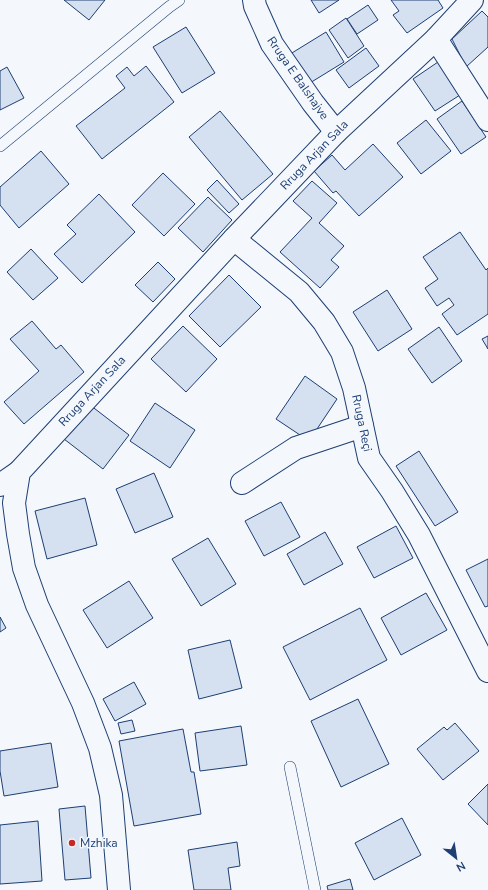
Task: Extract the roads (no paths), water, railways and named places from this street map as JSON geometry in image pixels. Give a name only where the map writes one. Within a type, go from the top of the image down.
[{"type":"street","name":"Rruga E Balshajve","points":[[254,0],[255,6],[272,44],[313,103],[336,132]]},
{"type":"street","name":"Rruga Arjan Sala","points":[[0,485],[19,472],[234,239],[336,132],[436,39],[472,0]]},
{"type":"street","points":[[436,39],[488,120]]},
{"type":"street","name":"Rruga Reçi","points":[[234,239],[299,292],[324,322],[342,352],[354,388],[369,458],[392,491],[419,535],[488,672]]},
{"type":"street","points":[[242,483],[296,448],[362,426]]},
{"type":"street","points":[[19,472],[14,503],[24,568],[37,605],[83,703],[100,748],[111,795],[120,890]]},
{"type":"lane","points":[[0,146],[179,0]]},
{"type":"lane","points":[[290,767],[315,890]]},
{"type":"place","name":"Mzhika","points":[[72,843]]}]
